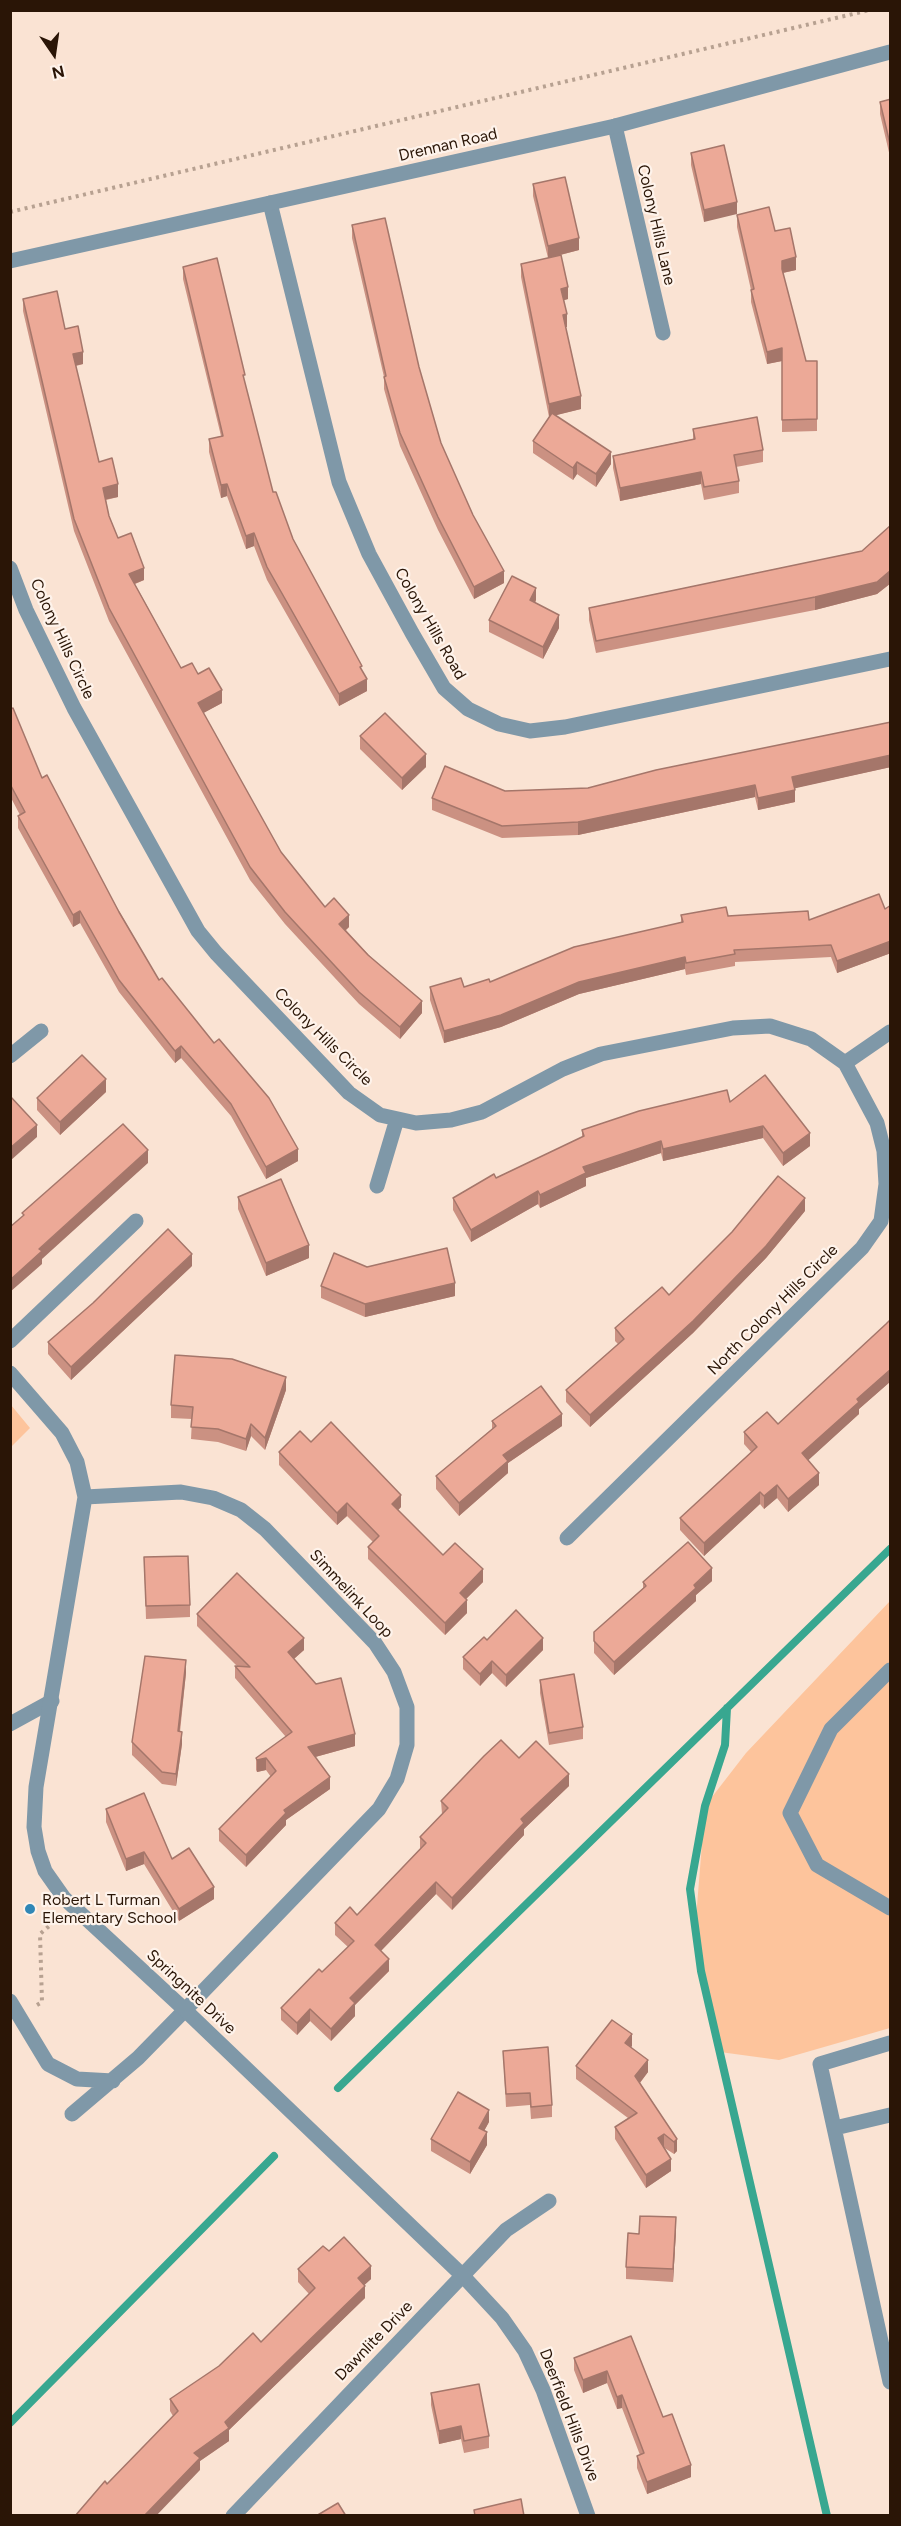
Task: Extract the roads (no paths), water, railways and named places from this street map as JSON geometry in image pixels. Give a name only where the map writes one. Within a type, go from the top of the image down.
[{"type":"street","name":"Drennan Road","points":[[10,261],[615,126],[891,52]]},
{"type":"street","name":"Colony Hills Lane","points":[[615,126],[663,333]]},
{"type":"street","name":"Colony Hills Road","points":[[270,203],[339,482],[369,554],[412,633],[444,688],[468,709],[499,724],[530,731],[565,727],[891,659]]},
{"type":"street","name":"Colony Hills Circle","points":[[10,568],[26,610],[74,708],[198,931],[216,953],[349,1093],[380,1116],[416,1124],[452,1120],[482,1112],[563,1068],[601,1054],[733,1028],[770,1026],[811,1039],[845,1063]]},
{"type":"street","points":[[10,1056],[41,1031]]},
{"type":"street","points":[[845,1063],[891,1032]]},
{"type":"street","name":"North Colony Hills Circle","points":[[567,1538],[862,1248],[881,1221],[886,1184],[885,1151],[877,1123],[845,1063]]},
{"type":"street","points":[[377,1186],[397,1119]]},
{"type":"street","points":[[10,1341],[135,1221]]},
{"type":"street","name":"Springnite Drive","points":[[10,1372],[62,1433],[77,1462],[85,1497],[36,1787],[34,1827],[38,1851],[45,1871],[64,1898],[185,2010],[463,2276]]},
{"type":"street","name":"Simmelink Loop","points":[[72,2114],[113,2081],[185,2010],[379,1809],[397,1779],[407,1745],[407,1707],[394,1672],[375,1643],[265,1529],[241,1510],[213,1498],[181,1492],[85,1497]]},
{"type":"street","points":[[891,1670],[831,1729],[790,1813],[817,1865],[891,1908]]},
{"type":"street","points":[[10,1724],[52,1701]]},
{"type":"street","points":[[10,2001],[48,2064],[77,2079],[113,2081]]},
{"type":"street","points":[[890,2380],[820,2064],[891,2043]]},
{"type":"street","points":[[835,2128],[891,2115]]},
{"type":"street","name":"Dawnlite Drive","points":[[233,2516],[506,2230],[549,2201]]},
{"type":"street","name":"Deerfield Hills Drive","points":[[463,2276],[502,2318],[525,2351],[543,2390],[588,2516]]},
{"type":"waterway","points":[[338,2088],[890,1549]]},
{"type":"waterway","points":[[727,1708],[725,1745],[705,1806],[690,1889],[701,1971],[827,2516]]},
{"type":"waterway","points":[[10,2423],[274,2156]]},
{"type":"place","name":"Robert L Turman Elementary School","points":[[30,1909]]}]
